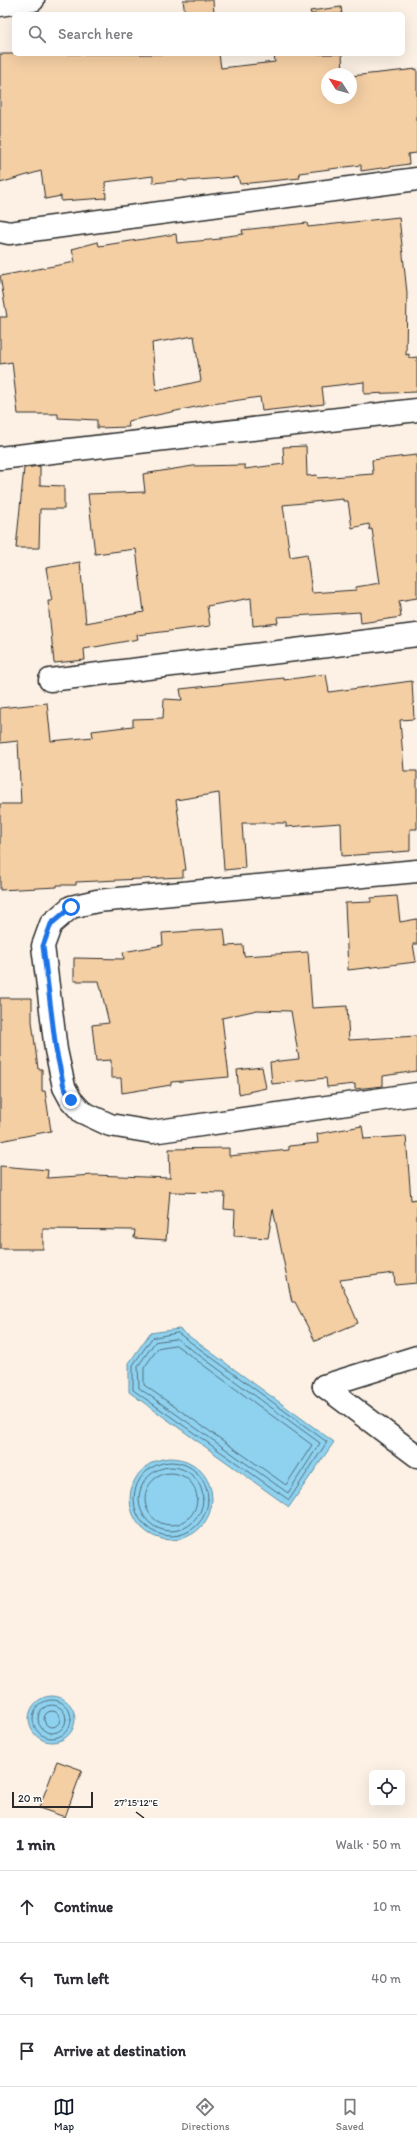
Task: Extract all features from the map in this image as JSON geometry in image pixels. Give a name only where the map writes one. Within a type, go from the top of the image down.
[{"type":"street","points":[[0,5],[33,0]]},
{"type":"street","points":[[0,231],[9,233],[417,179]]},
{"type":"street","points":[[0,458],[417,410]]},
{"type":"street","points":[[50,680],[417,635]]},
{"type":"street","points":[[417,871],[97,901],[71,907],[51,924],[43,946],[56,1050],[64,1087],[71,1100],[82,1112],[110,1124],[152,1132],[417,1094]]},
{"type":"street","points":[[417,1358],[324,1386],[417,1456]]},
{"type":"water","points":[[179,1329],[334,1442],[289,1507],[129,1392],[129,1363],[150,1333]]},
{"type":"water","points":[[171,1458],[187,1461],[200,1470],[209,1483],[212,1499],[209,1515],[200,1528],[187,1537],[171,1540],[155,1537],[142,1528],[133,1515],[130,1499],[133,1483],[142,1470],[155,1461]]},
{"type":"water","points":[[52,1696],[65,1700],[71,1706],[75,1719],[71,1732],[65,1738],[52,1742],[39,1738],[33,1732],[29,1719],[33,1706],[39,1700]]},
{"type":"building","points":[[183,0],[213,0],[214,12],[185,12]]},
{"type":"building","points":[[341,7],[342,12],[310,12]]},
{"type":"building","points":[[0,54],[12,54],[12,56],[219,56],[221,68],[275,62],[274,56],[342,56],[343,68],[321,68],[321,104],[357,104],[357,75],[417,69],[417,153],[408,154],[409,164],[361,171],[361,165],[299,173],[300,178],[240,184],[238,177],[153,183],[153,176],[105,182],[106,198],[61,201],[61,196],[45,199],[41,171],[0,183]]},
{"type":"building","points":[[399,217],[407,293],[406,355],[409,354],[409,358],[417,357],[417,392],[364,394],[364,382],[322,387],[324,404],[262,411],[260,397],[205,405],[128,421],[129,427],[97,428],[97,420],[58,418],[58,414],[18,414],[12,362],[0,364],[0,317],[7,317],[0,276],[75,262],[72,249],[98,242],[99,246],[176,234],[177,243],[220,239],[220,237],[243,234],[242,230],[307,223],[308,227]],"holes":[[[194,336],[201,381],[156,391],[152,343]]]},
{"type":"building","points":[[306,446],[307,476],[317,475],[318,478],[373,474],[372,460],[417,455],[417,598],[399,601],[401,617],[361,623],[360,612],[277,617],[278,623],[253,626],[251,598],[207,606],[210,626],[137,635],[138,639],[84,649],[85,660],[54,663],[48,601],[52,601],[46,568],[80,562],[86,623],[144,612],[136,549],[95,554],[88,494],[145,492],[143,474],[193,466],[245,465],[245,469],[284,464],[283,447]],"holes":[[[343,499],[343,501],[348,501],[352,528],[369,524],[370,530],[372,529],[380,583],[356,587],[356,590],[312,593],[307,554],[290,557],[283,505]]]},
{"type":"building","points":[[40,466],[40,485],[64,486],[64,509],[40,509],[39,548],[16,548],[24,468]]},
{"type":"building","points":[[326,674],[329,692],[412,681],[414,719],[400,720],[404,771],[417,771],[417,829],[410,829],[410,851],[342,856],[341,823],[286,827],[286,823],[242,823],[245,868],[224,870],[219,793],[176,800],[186,870],[183,870],[183,877],[76,882],[76,885],[57,885],[57,887],[0,890],[0,804],[21,804],[18,741],[0,743],[0,708],[47,703],[51,741],[93,737],[92,731],[133,726],[133,719],[163,718],[164,699],[182,700],[180,689],[284,678],[284,680]]},
{"type":"building","points":[[397,896],[400,922],[417,919],[417,944],[413,944],[416,962],[348,970],[345,903],[371,902],[371,898]]},
{"type":"building","points":[[224,929],[226,946],[243,945],[244,956],[308,952],[312,1008],[347,1006],[349,1040],[417,1036],[417,1071],[383,1076],[383,1086],[355,1089],[355,1084],[327,1087],[326,1078],[272,1084],[270,1062],[299,1059],[291,1011],[257,1010],[222,1018],[229,1077],[171,1082],[171,1085],[122,1093],[121,1078],[111,1078],[111,1060],[96,1061],[92,1025],[109,1023],[99,981],[74,981],[74,958],[124,959],[123,952],[163,945],[162,933]]},
{"type":"building","points":[[0,998],[32,998],[32,1021],[38,1069],[42,1069],[42,1091],[45,1091],[51,1131],[0,1141]]},
{"type":"building","points":[[262,1067],[266,1088],[239,1094],[237,1070]]},
{"type":"building","points":[[362,1126],[364,1139],[406,1136],[411,1200],[417,1199],[417,1283],[395,1285],[394,1273],[340,1280],[358,1323],[315,1341],[295,1302],[292,1302],[273,1209],[268,1238],[234,1236],[235,1210],[224,1209],[225,1193],[170,1192],[170,1190],[166,1240],[134,1238],[135,1230],[43,1229],[43,1249],[0,1249],[0,1166],[48,1170],[47,1178],[94,1175],[170,1178],[169,1149],[229,1148],[229,1156],[289,1150],[289,1146],[318,1143],[317,1134]]},
{"type":"building","points":[[57,1761],[82,1770],[65,1817],[39,1808]]},
{"type":"route","points":[[71,907],[51,924],[43,946],[56,1050],[64,1087],[71,1100]]}]
